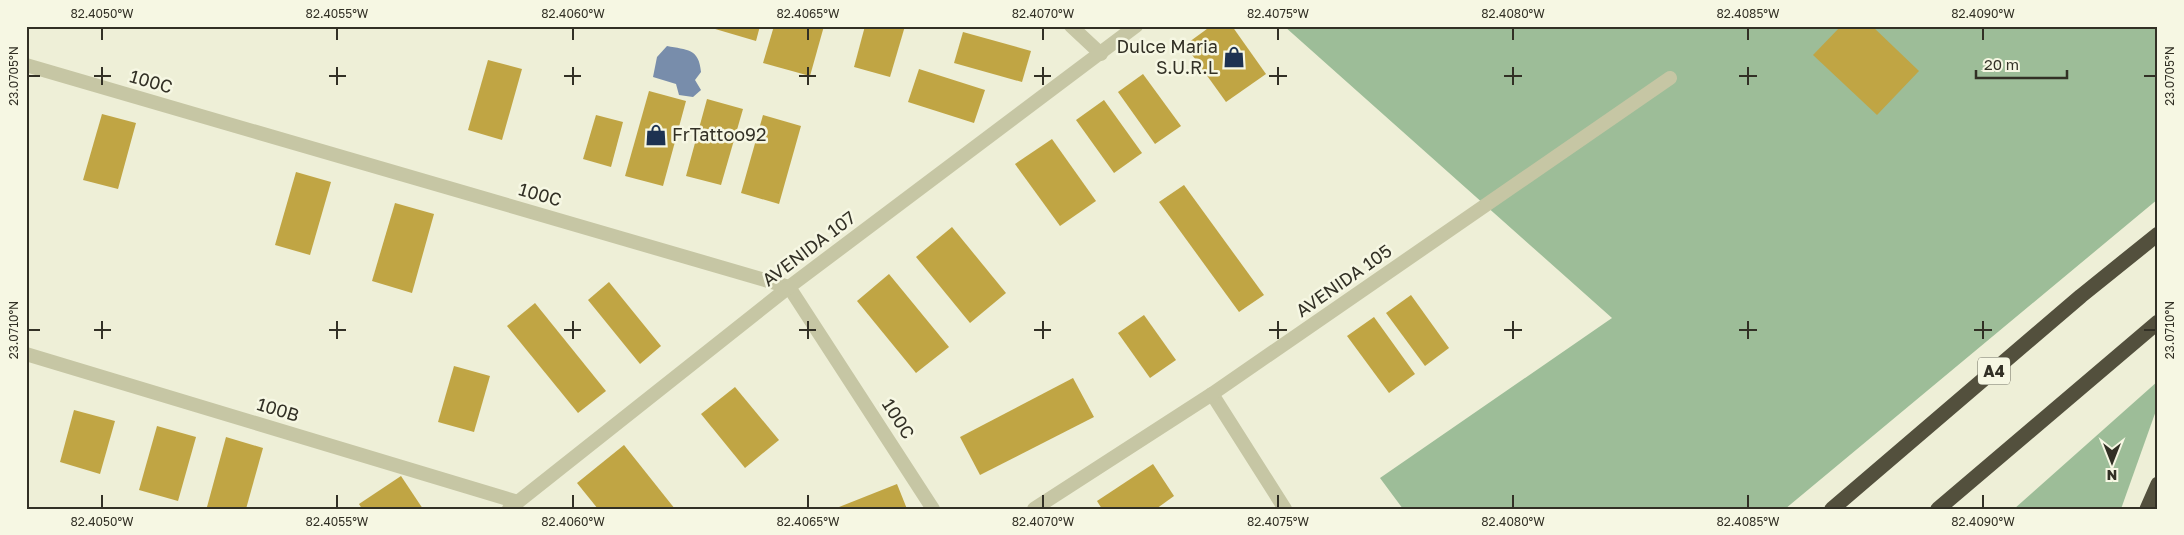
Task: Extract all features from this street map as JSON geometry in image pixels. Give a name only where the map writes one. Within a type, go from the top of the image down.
[{"type":"highway","name":"A4","points":[[1832,509],[2074,302],[2158,234]]},
{"type":"highway","points":[[1938,509],[2158,322]]},
{"type":"highway","points":[[2147,509],[2158,484]]},
{"type":"street","points":[[1071,26],[1101,54]]},
{"type":"street","name":"AVENIDA 107","points":[[514,505],[789,288],[1136,26]]},
{"type":"street","name":"100C","points":[[26,65],[789,288],[933,509]]},
{"type":"street","name":"AVENIDA 105","points":[[1034,509],[1212,394],[1670,78]]},
{"type":"street","name":"100B","points":[[26,354],[514,505]]},
{"type":"street","points":[[1212,394],[1285,509]]},
{"type":"green space","points":[[1284,26],[2158,26],[2158,199],[1785,509],[1403,509],[1380,478],[1612,318]]},
{"type":"green space","points":[[2158,381],[2158,405],[2121,509],[2014,509]]},
{"type":"water","points":[[667,46],[686,50],[695,54],[698,58],[701,72],[695,80],[701,90],[693,97],[679,95],[676,84],[653,77],[657,57]]},
{"type":"building","points":[[705,26],[760,26],[756,41]]},
{"type":"building","points":[[774,26],[824,26],[810,76],[763,63]]},
{"type":"building","points":[[865,26],[905,26],[890,77],[854,67]]},
{"type":"building","points":[[1211,26],[1232,26],[1266,74],[1226,102],[1185,45]]},
{"type":"building","points":[[1841,26],[1872,26],[1919,71],[1877,115],[1813,55]]},
{"type":"building","points":[[963,32],[1031,51],[1022,82],[954,63]]},
{"type":"building","points":[[488,60],[522,69],[502,140],[468,130]]},
{"type":"building","points":[[919,69],[985,90],[974,123],[908,102]]},
{"type":"building","points":[[1143,74],[1181,126],[1155,144],[1118,92]]},
{"type":"building","points":[[649,91],[686,101],[663,186],[625,176]]},
{"type":"building","points":[[707,99],[743,109],[721,185],[686,176]]},
{"type":"building","points":[[1104,100],[1142,153],[1114,173],[1076,120]]},
{"type":"building","points":[[102,114],[136,123],[118,189],[83,180]]},
{"type":"building","points":[[596,115],[623,122],[611,167],[583,159]]},
{"type":"building","points":[[763,115],[801,126],[779,204],[741,193]]},
{"type":"building","points":[[1052,139],[1096,201],[1060,226],[1015,164]]},
{"type":"building","points":[[296,172],[331,182],[310,255],[275,245]]},
{"type":"building","points":[[1184,185],[1264,295],[1239,312],[1159,202]]},
{"type":"building","points":[[395,203],[434,214],[412,293],[372,281]]},
{"type":"building","points":[[952,227],[1006,293],[970,323],[916,257]]},
{"type":"building","points":[[889,274],[949,347],[916,373],[857,301]]},
{"type":"building","points":[[609,282],[661,346],[640,364],[588,300]]},
{"type":"building","points":[[1411,295],[1449,348],[1425,366],[1386,313]]},
{"type":"building","points":[[535,303],[606,391],[578,413],[507,326]]},
{"type":"building","points":[[1144,315],[1176,360],[1150,378],[1118,333]]},
{"type":"building","points":[[1374,317],[1415,374],[1389,393],[1347,336]]},
{"type":"building","points":[[454,366],[490,376],[474,432],[438,422]]},
{"type":"building","points":[[1073,378],[1094,417],[980,475],[960,437]]},
{"type":"building","points":[[735,387],[779,440],[745,468],[701,414]]},
{"type":"building","points":[[74,410],[115,421],[100,474],[60,462]]},
{"type":"building","points":[[157,426],[196,437],[178,501],[139,490]]},
{"type":"building","points":[[226,437],[263,448],[246,509],[207,507]]},
{"type":"building","points":[[624,445],[675,509],[598,509],[577,483]]},
{"type":"building","points":[[1153,464],[1174,496],[1156,509],[1102,509],[1097,501]]},
{"type":"building","points":[[401,476],[423,509],[362,509],[359,504]]},
{"type":"building","points":[[897,484],[907,509],[834,509]]},
{"type":"place","name":"Dulce Maria S.U.R.L","points":[[1234,57]]},
{"type":"place","name":"FrTattoo92","points":[[656,135]]}]
